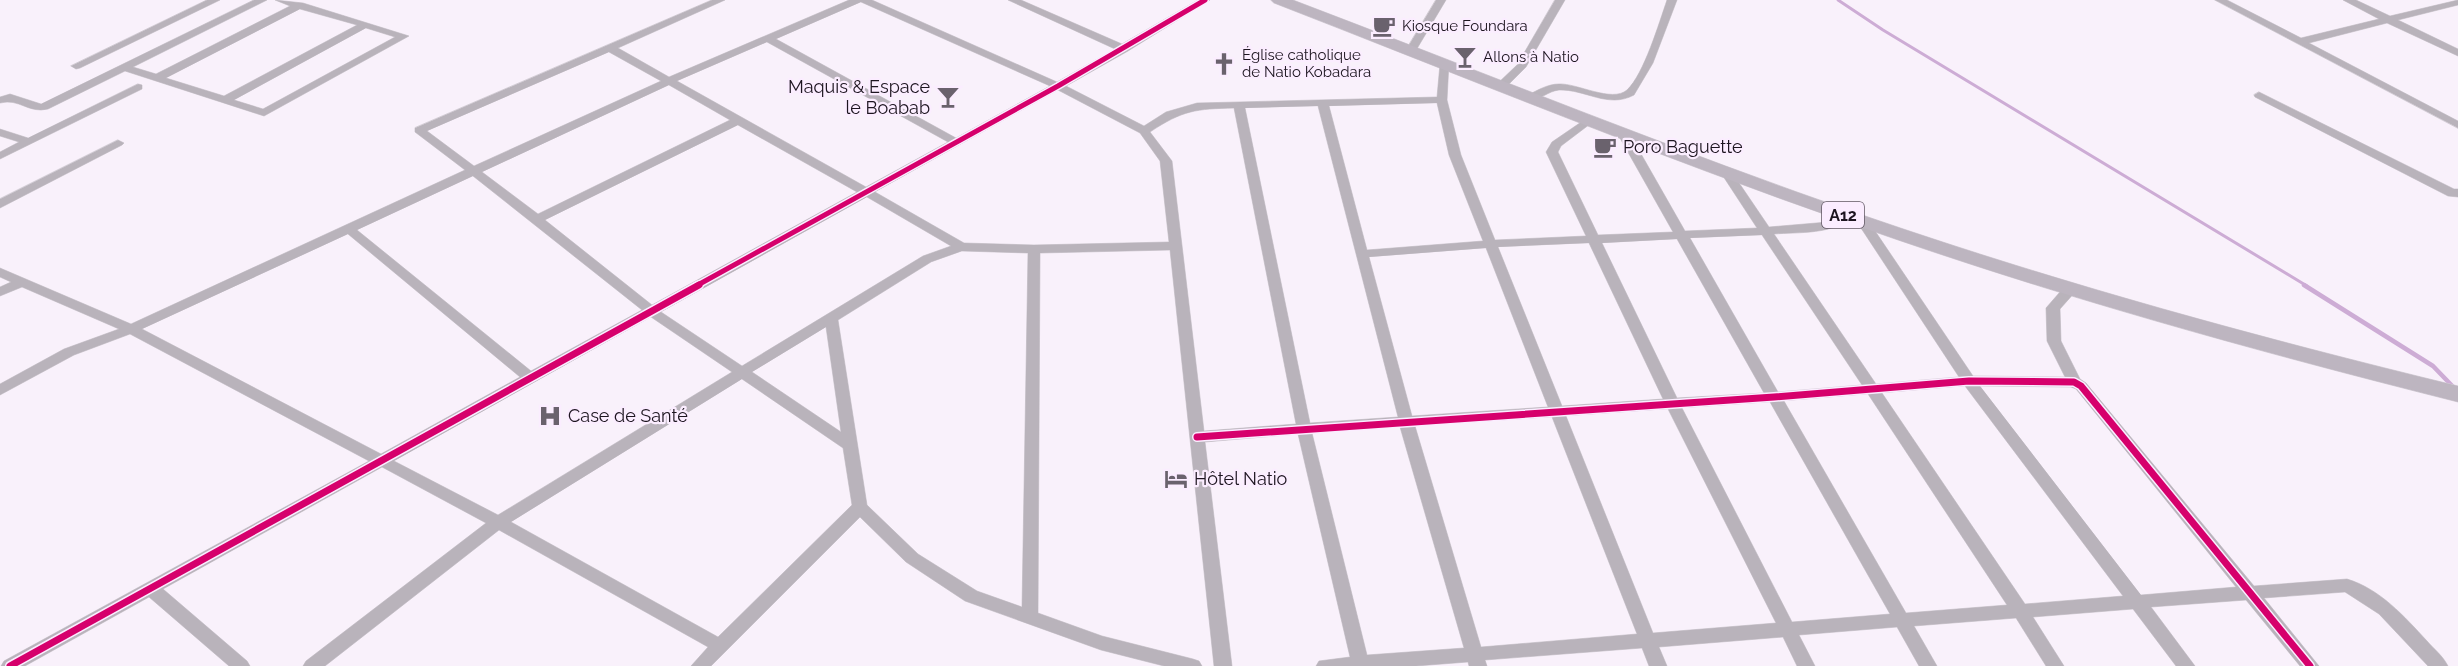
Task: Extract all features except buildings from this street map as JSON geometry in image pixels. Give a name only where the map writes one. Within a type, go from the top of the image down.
[{"type":"main road","name":"A12","points":[[1279,0],[1727,173],[1854,219],[2071,288],[2458,394]]},
{"type":"street","points":[[76,66],[215,0]]},
{"type":"street","points":[[0,100],[10,97],[39,108],[44,107],[262,0]]},
{"type":"street","points":[[125,68],[159,77],[264,113],[404,36],[280,0]]},
{"type":"street","points":[[720,0],[419,130],[537,219],[651,311],[849,444]]},
{"type":"street","points":[[0,390],[69,352],[131,328],[669,81],[856,0]]},
{"type":"street","points":[[864,0],[1058,86],[1144,131],[1166,161],[1223,666]]},
{"type":"street","points":[[1013,0],[1124,49]]},
{"type":"street","points":[[10,666],[957,143],[1124,49],[1204,0]]},
{"type":"street","points":[[1411,50],[1442,0]]},
{"type":"street","points":[[1501,86],[1521,67],[1560,0]]},
{"type":"street","points":[[1532,97],[1561,86],[1620,98],[1629,94],[1643,72],[1672,0]]},
{"type":"street","points":[[2220,0],[2458,124]]},
{"type":"street","points":[[2348,0],[2458,53]]},
{"type":"street","points":[[2299,42],[2458,2]]},
{"type":"street","points":[[159,77],[300,5]]},
{"type":"street","points":[[225,100],[365,25]]},
{"type":"street","points":[[768,39],[957,143]]},
{"type":"street","points":[[609,47],[961,247]]},
{"type":"street","points":[[1445,64],[1442,100],[1455,154],[1658,666]]},
{"type":"street","points":[[0,156],[138,87]]},
{"type":"street","points":[[2259,95],[2452,194],[2458,193]]},
{"type":"street","points":[[1144,131],[1170,114],[1197,106],[1442,100]]},
{"type":"street","points":[[1323,104],[1406,421],[1476,661]]},
{"type":"street","points":[[1239,105],[1304,429],[1360,665]]},
{"type":"street","points":[[1590,119],[1556,144],[1552,152],[1672,403],[1806,666]]},
{"type":"street","points":[[537,219],[737,121]]},
{"type":"street","points":[[1622,131],[1928,666]]},
{"type":"street","points":[[0,132],[30,142]]},
{"type":"street","points":[[0,204],[118,143]]},
{"type":"street","points":[[1727,173],[2055,666]]},
{"type":"street","points":[[1361,254],[1490,244],[1766,231],[1830,225],[1854,219],[1969,381],[2186,666]]},
{"type":"street","points":[[349,229],[530,378]]},
{"type":"street","points":[[312,666],[498,522],[927,259],[961,247],[1035,249],[1176,246]]},
{"type":"street","points":[[1030,617],[1035,249]]},
{"type":"street","points":[[0,272],[131,328],[498,522],[720,646]]},
{"type":"street","points":[[0,292],[21,282]]},
{"type":"street","points":[[2071,288],[2053,308],[2054,341],[2074,382]]},
{"type":"street","points":[[831,318],[860,507],[912,558],[971,596],[1101,643],[1193,666]]},
{"type":"street","points":[[1197,437],[1774,397],[1969,381],[2074,382],[2081,386],[2310,666]]},
{"type":"street","points":[[700,666],[860,507]]},
{"type":"street","points":[[1324,666],[1476,661],[1649,641],[2347,585],[2363,591],[2392,617],[2439,666]]},
{"type":"street","points":[[150,588],[241,666]]},
{"type":"waterway","points":[[1838,0],[1883,30],[2307,286]]},
{"type":"waterway","points":[[2304,285],[2433,366],[2458,392]]},
{"type":"cycle path","points":[[10,666],[1058,86],[1205,0]]},
{"type":"cycle path","points":[[1197,437],[1774,397],[1969,381],[2074,382],[2081,386],[2310,666]]},
{"type":"place","name":"Kiosque Foundara","points":[[1384,26]]},
{"type":"place","name":"Allons à Natio","points":[[1465,57]]},
{"type":"place","name":"Église catholique de Natio Kobadara","points":[[1224,64]]},
{"type":"place","name":"Maquis & Espace le Boabab","points":[[948,97]]},
{"type":"place","name":"Poro Baguette","points":[[1605,147]]},
{"type":"place","name":"Case de Santé","points":[[550,416]]},
{"type":"place","name":"Hôtel Natio","points":[[1176,479]]}]
